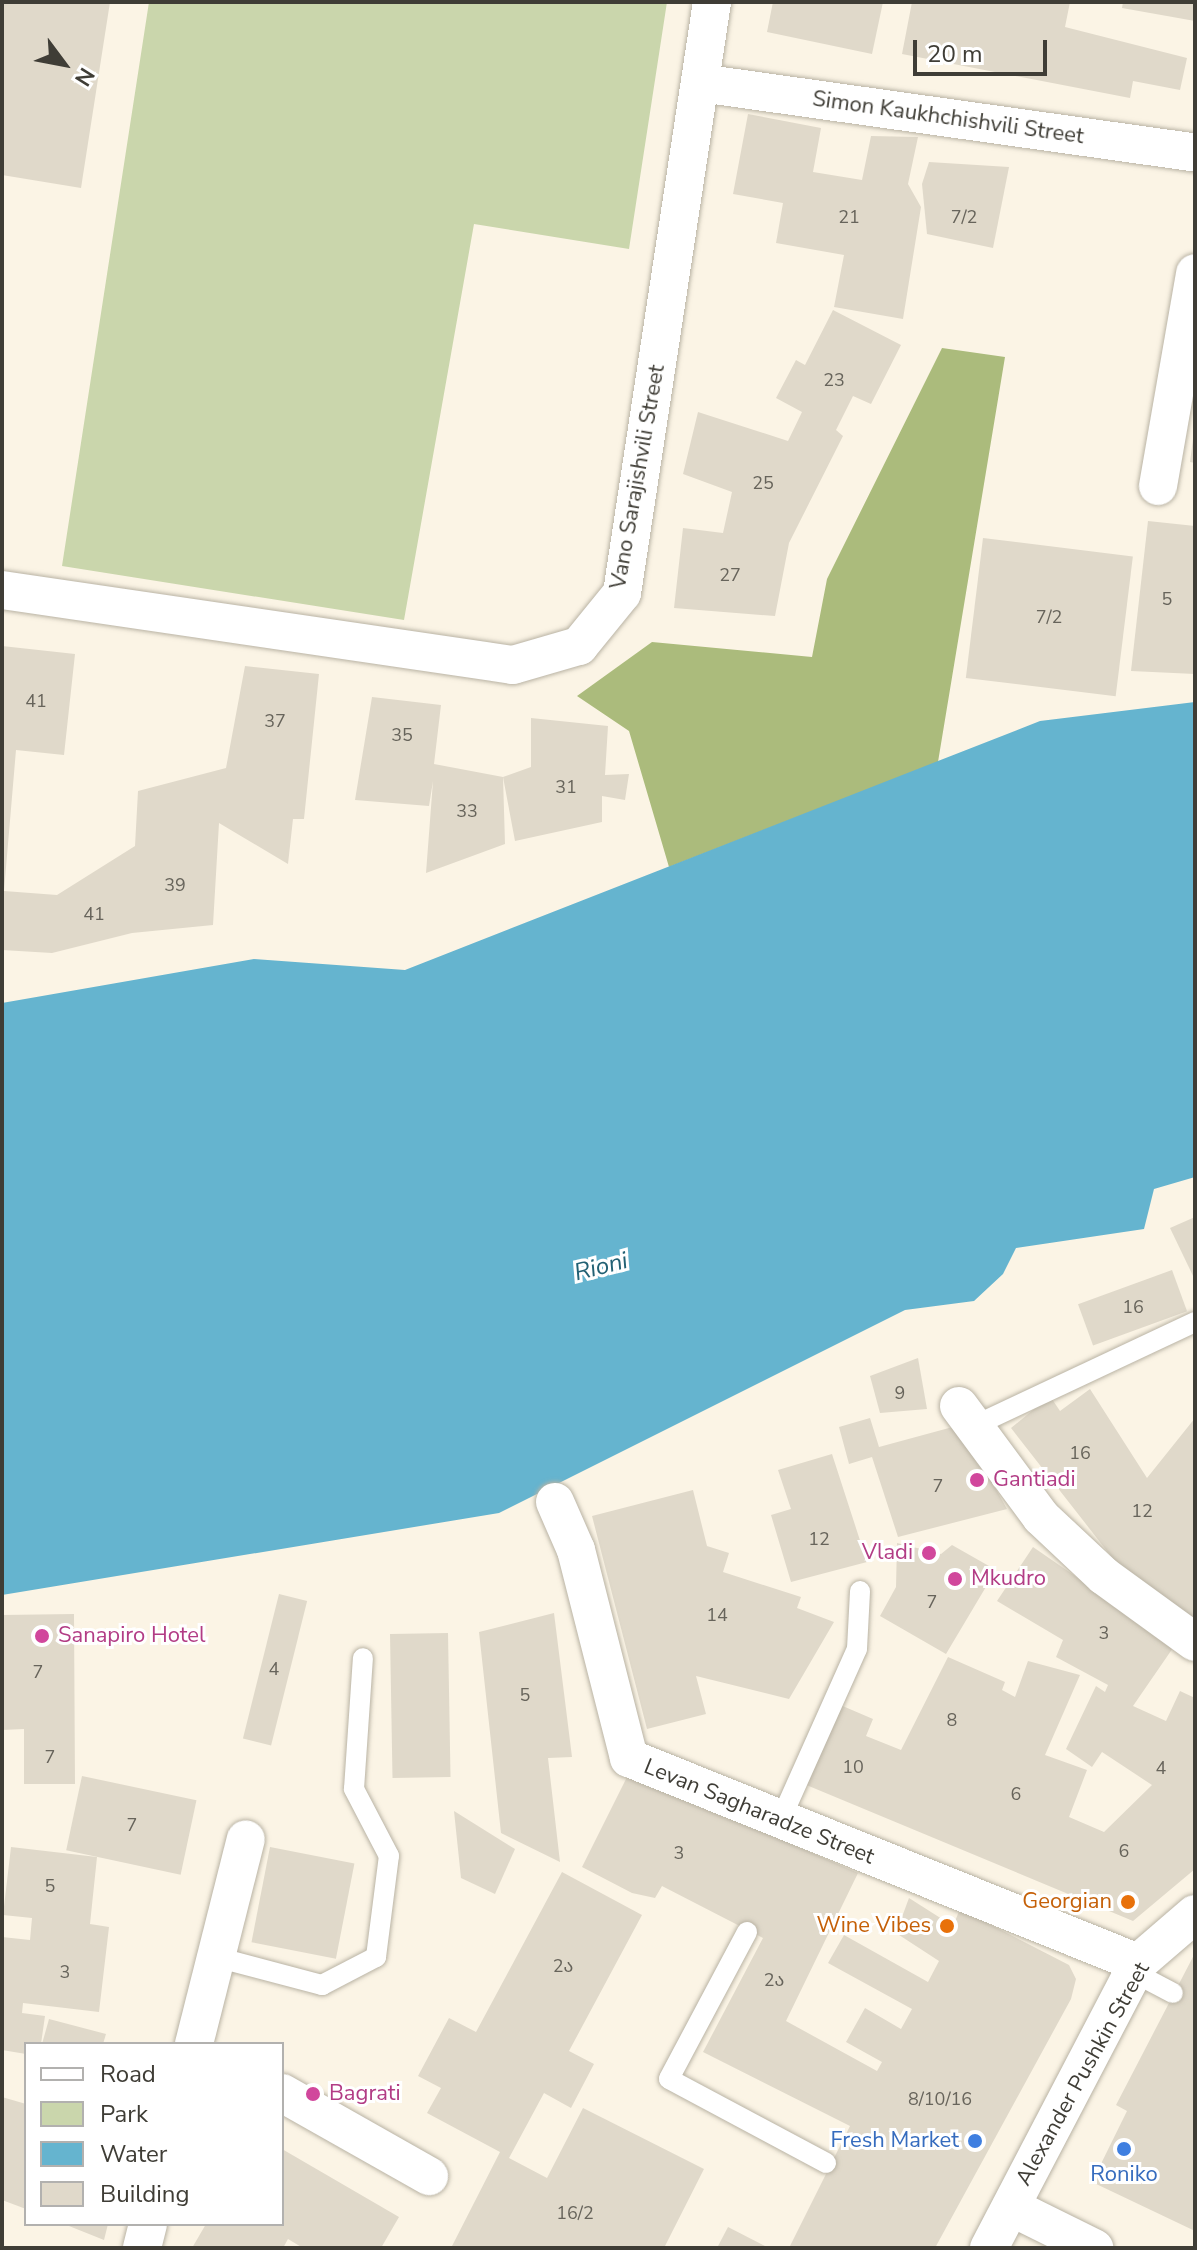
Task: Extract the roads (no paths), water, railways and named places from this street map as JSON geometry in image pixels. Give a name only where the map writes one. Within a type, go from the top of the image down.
[{"type":"street","name":"Vano Sarajishvili Street","points":[[2,590],[513,665],[579,646],[622,593],[712,2]]},
{"type":"street","name":"Simon Kaukhchishvili Street","points":[[700,83],[1195,153]]},
{"type":"street","points":[[1158,486],[1195,273]]},
{"type":"street","points":[[967,1416],[1041,1517],[1104,1576],[1195,1642]]},
{"type":"street","name":"Levan Sagharadze Street","points":[[555,1502],[576,1550],[629,1758],[791,1833],[1135,1968]]},
{"type":"street","points":[[195,2042],[246,1839]]},
{"type":"street","name":"Alexander Pushkin Street","points":[[989,2248],[1135,1968],[1195,1914]]},
{"type":"street","points":[[1011,2207],[1094,2248]]},
{"type":"street","points":[[142,2248],[148,2226]]},
{"type":"lane","points":[[967,1416],[1195,1322]]},
{"type":"lane","points":[[791,1833],[857,1649],[860,1591]]},
{"type":"lane","points":[[216,1957],[322,1985],[376,1957],[389,1856],[354,1789],[363,1658]]},
{"type":"lane","points":[[747,1932],[669,2079],[826,2163]]},
{"type":"lane","points":[[1135,1968],[1173,1993]]},
{"type":"water","name":"Rioni","points":[[1195,702],[1195,1177],[1154,1189],[1144,1229],[1016,1248],[1003,1274],[974,1301],[905,1310],[499,1513],[2,1595],[2,1003],[254,959],[405,970],[1040,721]]},
{"type":"place","name":"Gantiadi","points":[[977,1480]]},
{"type":"place","name":"Vladi","points":[[929,1553]]},
{"type":"place","name":"Mkudro","points":[[955,1579]]},
{"type":"place","name":"Sanapiro Hotel","points":[[42,1636]]},
{"type":"place","name":"Georgian","points":[[1128,1902]]},
{"type":"place","name":"Wine Vibes","points":[[947,1926]]},
{"type":"place","name":"Bagrati","points":[[313,2094]]},
{"type":"place","name":"Fresh Market","points":[[975,2141]]},
{"type":"place","name":"Roniko","points":[[1124,2149]]}]
